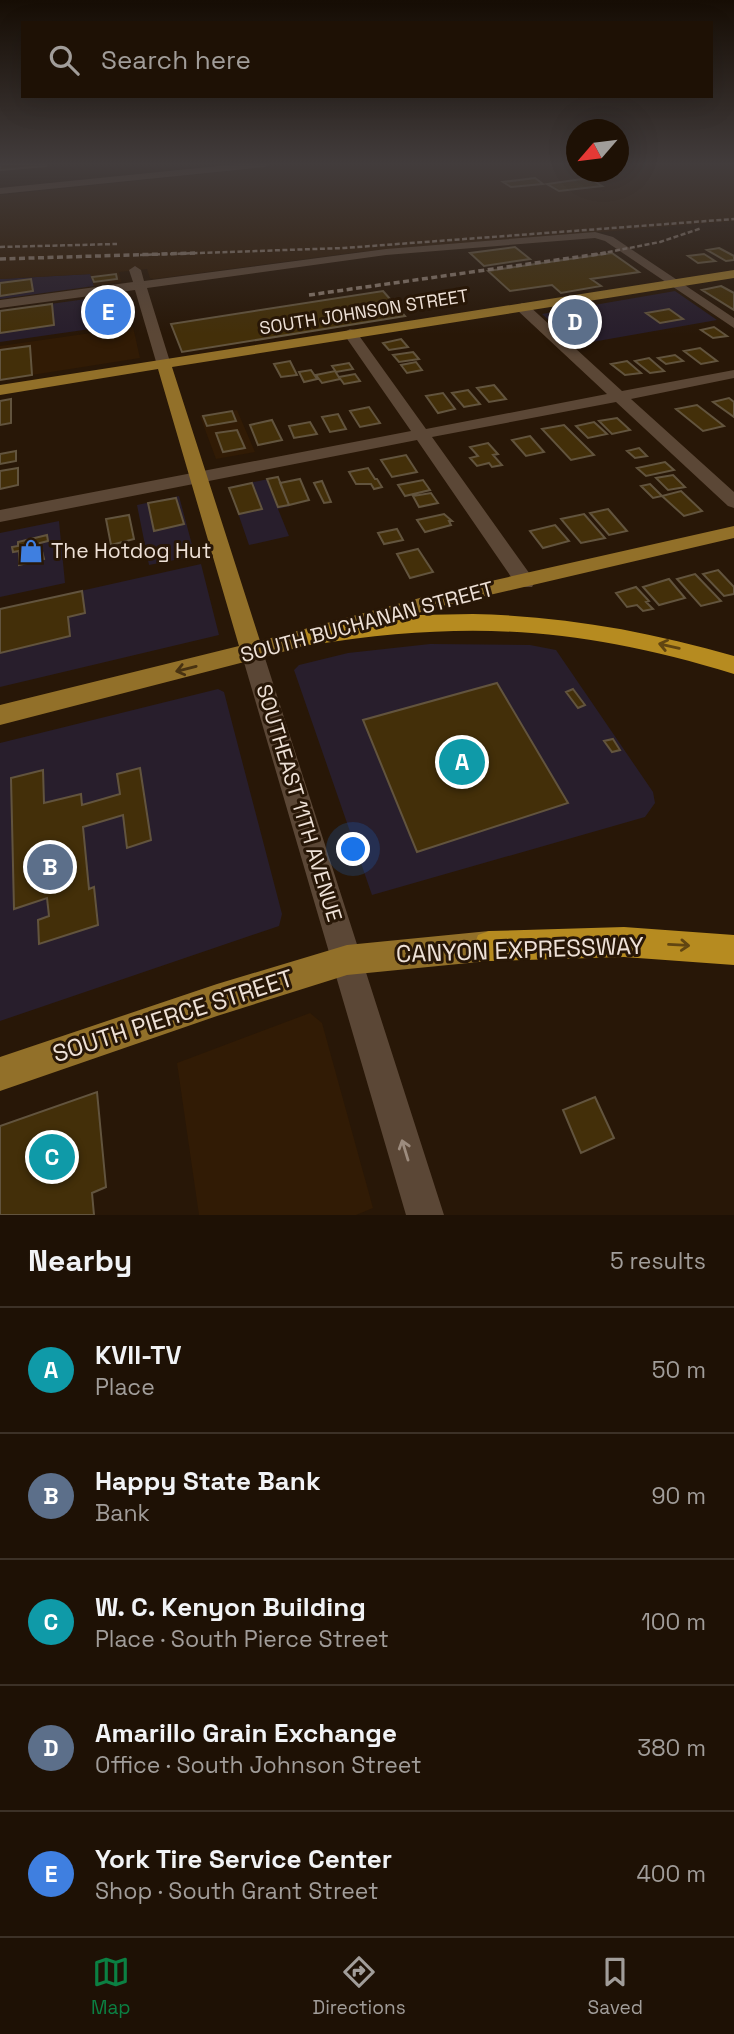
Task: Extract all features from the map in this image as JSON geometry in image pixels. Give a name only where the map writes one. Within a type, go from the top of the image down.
[{"type":"highway","points":[[311,637],[440,620],[528,622],[614,634],[678,648],[734,665]]},
{"type":"highway","name":"CANYON EXPRESSWAY","points":[[489,946],[624,942],[734,950]]},
{"type":"main road","name":"SOUTH JOHNSON STREET","points":[[0,390],[734,274]]},
{"type":"main road","name":"SOUTHEAST 11TH AVENUE","points":[[164,365],[252,652]]},
{"type":"main road","points":[[117,372],[151,372],[165,379],[172,391]]},
{"type":"main road","name":"SOUTH BUCHANAN STREET","points":[[0,715],[311,637],[442,599],[734,532]]},
{"type":"main road","name":"CANYON EXPRESSWAY","points":[[347,960],[489,946]]},
{"type":"main road","name":"SOUTH PIERCE STREET","points":[[0,1074],[217,1000],[347,960]]},
{"type":"street","points":[[0,303],[386,252],[601,236],[734,324]]},
{"type":"street","name":"SOUTHEAST 11TH AVENUE","points":[[135,270],[164,365]]},
{"type":"street","points":[[522,307],[734,502]]},
{"type":"street","points":[[350,333],[525,582]]},
{"type":"street","points":[[0,516],[734,374]]},
{"type":"street","name":"SOUTHEAST 11TH AVENUE","points":[[252,652],[425,1215]]},
{"type":"shaded area","points":[[0,221],[734,221],[358,252],[154,279],[150,278],[147,269],[119,272],[121,282],[94,286],[90,274],[0,279]]},
{"type":"shaded area","points":[[91,274],[94,286],[0,299],[0,279]]},
{"type":"shaded area","points":[[675,291],[717,320],[575,345],[542,314]]},
{"type":"shaded area","points":[[125,295],[132,323],[0,342],[0,311]]},
{"type":"shaded area","points":[[133,327],[140,358],[0,380],[0,346]]},
{"type":"shaded area","points":[[237,410],[255,452],[216,459],[200,416]]},
{"type":"shaded area","points":[[278,477],[290,506],[278,509],[289,536],[249,545],[229,487]]},
{"type":"shaded area","points":[[179,496],[195,556],[149,565],[137,505]]},
{"type":"shaded area","points":[[59,521],[65,583],[0,597],[0,533]]},
{"type":"shaded area","points":[[201,564],[219,635],[0,687],[0,609]]},
{"type":"shaded area","points":[[430,644],[530,645],[556,650],[653,792],[655,803],[645,817],[372,895],[294,670],[299,665],[348,653]]},
{"type":"shaded area","points":[[218,689],[224,692],[282,914],[279,926],[0,1021],[0,743]]},
{"type":"shaded area","points":[[310,1013],[322,1023],[373,1208],[356,1215],[199,1215],[177,1063]]},
{"type":"building","points":[[515,247],[530,259],[484,266],[470,253]]},
{"type":"building","points":[[719,248],[734,256],[734,260],[726,261],[707,250]]},
{"type":"building","points":[[612,253],[639,272],[591,279],[601,286],[561,293],[552,285],[510,291],[488,271]]},
{"type":"building","points":[[704,254],[715,261],[698,263],[688,256]]},
{"type":"building","points":[[116,274],[117,279],[94,282],[92,277]]},
{"type":"building","points":[[31,279],[33,291],[0,296],[0,283]]},
{"type":"building","points":[[721,286],[734,293],[734,310],[702,290]]},
{"type":"building","points":[[383,291],[405,316],[182,352],[171,324]]},
{"type":"building","points":[[122,295],[130,323],[91,326],[85,300]]},
{"type":"building","points":[[52,304],[54,325],[0,333],[0,311]]},
{"type":"building","points":[[669,309],[683,319],[660,323],[646,313]]},
{"type":"building","points":[[574,310],[597,324],[591,325],[598,331],[575,335],[551,314]]},
{"type":"building","points":[[714,327],[727,336],[713,338],[701,330]]},
{"type":"building","points":[[401,339],[408,347],[389,350],[383,343]]},
{"type":"building","points":[[30,346],[32,375],[0,380],[0,350]]},
{"type":"building","points":[[700,348],[717,361],[701,364],[684,351]]},
{"type":"building","points":[[413,352],[419,359],[399,362],[393,355]]},
{"type":"building","points":[[675,355],[683,361],[666,364],[658,358]]},
{"type":"building","points":[[649,358],[664,371],[650,373],[635,361]]},
{"type":"building","points":[[290,361],[297,375],[281,377],[274,364]]},
{"type":"building","points":[[627,361],[641,373],[625,375],[611,364]]},
{"type":"building","points":[[416,362],[422,370],[407,373],[401,365]]},
{"type":"building","points":[[349,363],[353,369],[336,372],[332,366]]},
{"type":"building","points":[[311,370],[317,379],[304,382],[299,372]]},
{"type":"building","points":[[335,371],[340,379],[322,383],[316,375]]},
{"type":"building","points":[[355,374],[360,381],[344,384],[339,377]]},
{"type":"building","points":[[494,385],[506,399],[489,402],[477,388]]},
{"type":"building","points":[[468,390],[480,404],[464,407],[452,393]]},
{"type":"building","points":[[443,393],[455,409],[438,413],[426,396]]},
{"type":"building","points":[[729,398],[734,402],[734,417],[713,402]]},
{"type":"building","points":[[11,399],[11,423],[0,425],[0,401]]},
{"type":"building","points":[[697,405],[724,426],[703,431],[676,409]]},
{"type":"building","points":[[369,407],[380,423],[360,427],[350,411]]},
{"type":"building","points":[[232,411],[236,421],[207,426],[203,416]]},
{"type":"building","points":[[338,414],[346,429],[330,432],[322,417]]},
{"type":"building","points":[[617,418],[630,430],[612,434],[599,421]]},
{"type":"building","points":[[272,420],[282,440],[258,445],[250,425]]},
{"type":"building","points":[[310,422],[317,434],[294,438],[289,426]]},
{"type":"building","points":[[594,422],[607,434],[588,438],[576,426]]},
{"type":"building","points":[[564,425],[594,455],[571,460],[542,429]]},
{"type":"building","points":[[237,430],[245,448],[223,452],[216,433]]},
{"type":"building","points":[[530,436],[544,452],[526,456],[512,440]]},
{"type":"building","points":[[488,443],[498,454],[493,455],[502,465],[492,467],[489,463],[477,466],[470,458],[478,456],[470,447]]},
{"type":"building","points":[[639,448],[647,456],[635,458],[627,451]]},
{"type":"building","points":[[16,451],[16,461],[0,464],[0,454]]},
{"type":"building","points":[[406,455],[417,472],[392,477],[381,460]]},
{"type":"building","points":[[665,462],[674,470],[646,476],[637,468]]},
{"type":"building","points":[[18,468],[18,485],[0,489],[0,471]]},
{"type":"building","points":[[368,468],[382,487],[374,489],[371,484],[356,484],[349,472]]},
{"type":"building","points":[[673,475],[685,487],[668,490],[656,478]]},
{"type":"building","points":[[278,477],[289,505],[278,507],[267,479]]},
{"type":"building","points":[[300,479],[309,500],[289,505],[280,483]]},
{"type":"building","points":[[423,480],[430,490],[405,496],[398,485]]},
{"type":"building","points":[[322,481],[331,502],[324,503],[314,483]]},
{"type":"building","points":[[252,483],[262,509],[239,514],[229,488]]},
{"type":"building","points":[[650,484],[662,496],[653,498],[641,486]]},
{"type":"building","points":[[681,491],[702,511],[684,516],[662,496]]},
{"type":"building","points":[[431,493],[438,503],[419,507],[413,496]]},
{"type":"building","points":[[176,498],[184,524],[154,531],[148,503]]},
{"type":"building","points":[[608,509],[627,531],[609,535],[590,513]]},
{"type":"building","points":[[444,514],[452,521],[449,521],[451,525],[425,532],[417,520]]},
{"type":"building","points":[[584,514],[605,538],[581,543],[561,519]]},
{"type":"building","points":[[129,515],[134,539],[111,545],[106,519]]},
{"type":"building","points":[[555,525],[569,541],[543,548],[530,531]]},
{"type":"building","points":[[397,529],[403,540],[384,544],[378,533]]},
{"type":"building","points":[[47,535],[48,541],[40,543],[44,559],[19,565],[19,551],[13,552],[12,547],[18,546],[18,542]]},
{"type":"building","points":[[418,549],[433,572],[410,578],[397,554]]},
{"type":"building","points":[[718,570],[734,587],[734,594],[724,596],[703,574]]},
{"type":"building","points":[[695,574],[721,601],[701,606],[677,579]]},
{"type":"building","points":[[669,579],[685,598],[659,605],[643,587]]},
{"type":"building","points":[[636,587],[653,609],[643,611],[637,605],[627,607],[616,593]]},
{"type":"building","points":[[82,591],[85,613],[68,617],[70,636],[0,653],[0,609]]},
{"type":"building","points":[[497,683],[568,803],[417,852],[363,720]]},
{"type":"building","points":[[573,689],[585,705],[578,708],[566,692]]},
{"type":"building","points":[[613,739],[620,750],[612,752],[604,741]]},
{"type":"building","points":[[140,768],[151,840],[127,848],[123,815],[83,827],[89,889],[94,887],[98,925],[39,944],[38,920],[49,916],[47,898],[14,909],[11,778],[43,770],[44,803],[81,794],[82,805],[120,794],[117,774]]},
{"type":"building","points":[[97,1092],[106,1187],[92,1193],[94,1215],[0,1215],[0,1126]]},
{"type":"building","points":[[595,1097],[614,1138],[581,1153],[563,1110]]},
{"type":"railway","points":[[140,255],[344,248],[711,221]]},
{"type":"railway","points":[[596,254],[660,242],[702,228]]},
{"type":"railway","points":[[0,247],[117,244]]},
{"type":"railway","points":[[0,259],[195,253]]},
{"type":"railway","points":[[596,254],[606,253]]},
{"type":"railway","points":[[309,295],[596,254]]},
{"type":"place","name":"York Tire Service Center","points":[[108,312]]},
{"type":"place","name":"Amarillo Grain Exchange","points":[[575,322]]},
{"type":"place","name":"The Hotdog Hut","points":[[31,551]]},
{"type":"place","name":"KVII-TV","points":[[462,762]]},
{"type":"place","name":"Happy State Bank","points":[[50,867]]},
{"type":"place","name":"W. C. Kenyon Building","points":[[52,1157]]}]
